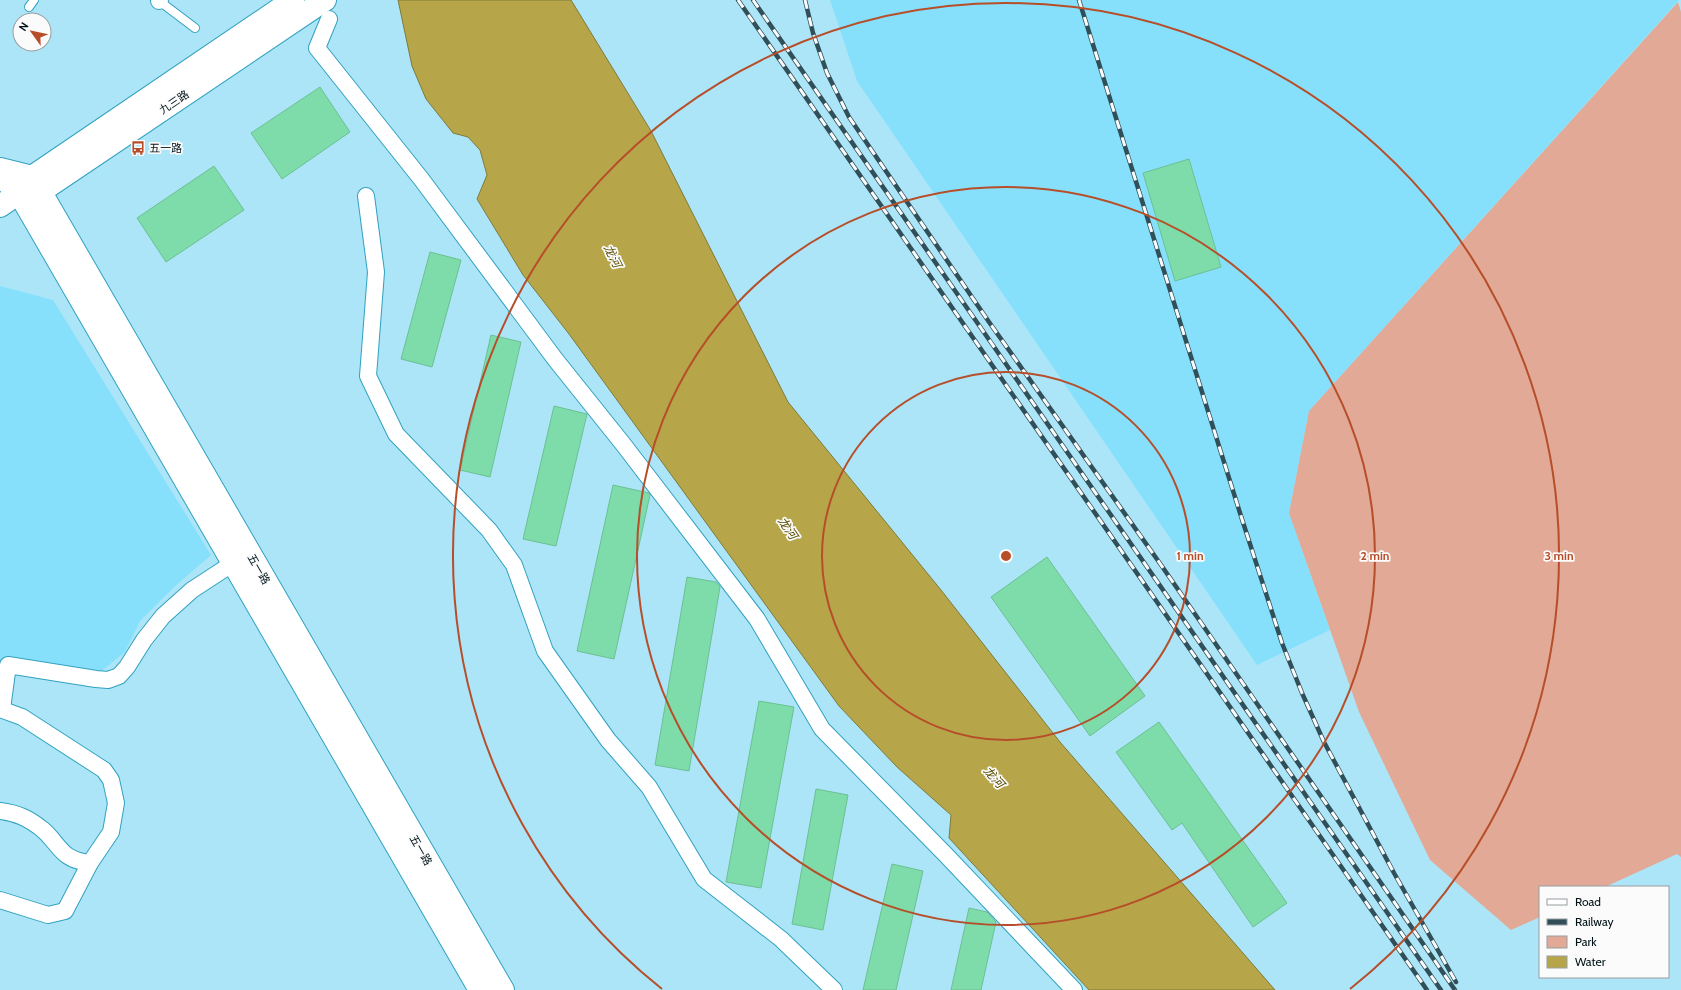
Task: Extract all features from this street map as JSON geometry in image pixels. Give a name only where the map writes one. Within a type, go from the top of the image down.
[{"type":"main road","name":"九三路","points":[[30,187],[293,0]]},
{"type":"main road","name":"九三路","points":[[0,206],[327,10]]},
{"type":"main road","points":[[0,169],[30,187]]},
{"type":"main road","name":"五一路","points":[[0,176],[30,187],[241,558],[480,990]]},
{"type":"main road","name":"五一路","points":[[241,558],[503,990]]},
{"type":"street","points":[[327,10],[317,48],[422,180],[540,341],[623,444],[757,619],[822,729],[945,854],[1074,990]]},
{"type":"street","points":[[366,196],[376,272],[368,376],[396,434],[489,530],[514,565],[545,651],[608,740],[648,787],[704,879],[781,939],[834,990]]},
{"type":"street","points":[[0,900],[48,915],[65,911],[90,863],[111,832],[116,803],[111,780],[104,770],[46,731],[22,717],[1,709],[4,665],[96,679],[108,680],[119,676],[163,616],[192,590],[241,558]]},
{"type":"street","points":[[0,811],[17,813],[42,829],[61,852],[80,862],[90,863]]},
{"type":"lane","points":[[159,0],[195,28]]},
{"type":"shaded area","points":[[830,0],[1679,0],[1309,411],[1289,513],[1330,630],[1257,665],[857,81]]},
{"type":"shaded area","points":[[0,286],[53,300],[211,555],[173,588],[140,621],[125,652],[98,674],[0,661]]},
{"type":"green space","points":[[1678,2],[1681,12],[1681,857],[1677,854],[1607,886],[1539,886],[1539,917],[1511,930],[1430,860],[1359,712],[1289,513],[1309,411]]},
{"type":"water","name":"龙河","points":[[398,0],[571,0],[651,131],[788,402],[941,590],[1060,742],[1275,990],[1089,990],[949,838],[951,815],[897,767],[839,706],[569,334],[523,275],[477,199],[487,175],[480,150],[468,137],[453,133],[426,99],[412,66]]},
{"type":"building","points":[[320,87],[350,132],[282,179],[251,133]]},
{"type":"building","points":[[1189,159],[1221,267],[1175,281],[1143,173]]},
{"type":"building","points":[[214,166],[244,210],[166,262],[137,218]]},
{"type":"building","points":[[430,252],[461,260],[432,367],[401,359]]},
{"type":"building","points":[[491,335],[521,342],[490,477],[460,470]]},
{"type":"building","points":[[554,406],[587,414],[556,546],[523,539]]},
{"type":"building","points":[[613,485],[649,493],[650,495],[614,659],[577,651]]},
{"type":"building","points":[[1047,557],[1145,696],[1090,736],[991,597]]},
{"type":"building","points":[[687,577],[716,582],[720,587],[689,771],[655,765]]},
{"type":"building","points":[[759,701],[794,707],[761,888],[726,882]]},
{"type":"building","points":[[1159,722],[1287,903],[1253,927],[1182,823],[1172,830],[1116,752]]},
{"type":"building","points":[[816,789],[848,795],[823,930],[792,924]]},
{"type":"building","points":[[892,864],[923,871],[896,990],[863,990]]},
{"type":"building","points":[[969,908],[987,912],[996,922],[981,990],[951,990]]},
{"type":"railway","points":[[738,0],[1427,990]]},
{"type":"railway","points":[[753,0],[1441,990]]},
{"type":"railway","points":[[805,0],[813,33],[827,73],[849,117],[989,322],[1159,562],[1455,990]]},
{"type":"railway","points":[[1079,0],[1282,643],[1324,742],[1394,873],[1456,982]]},
{"type":"place","name":"五一路","points":[[138,148]]}]
